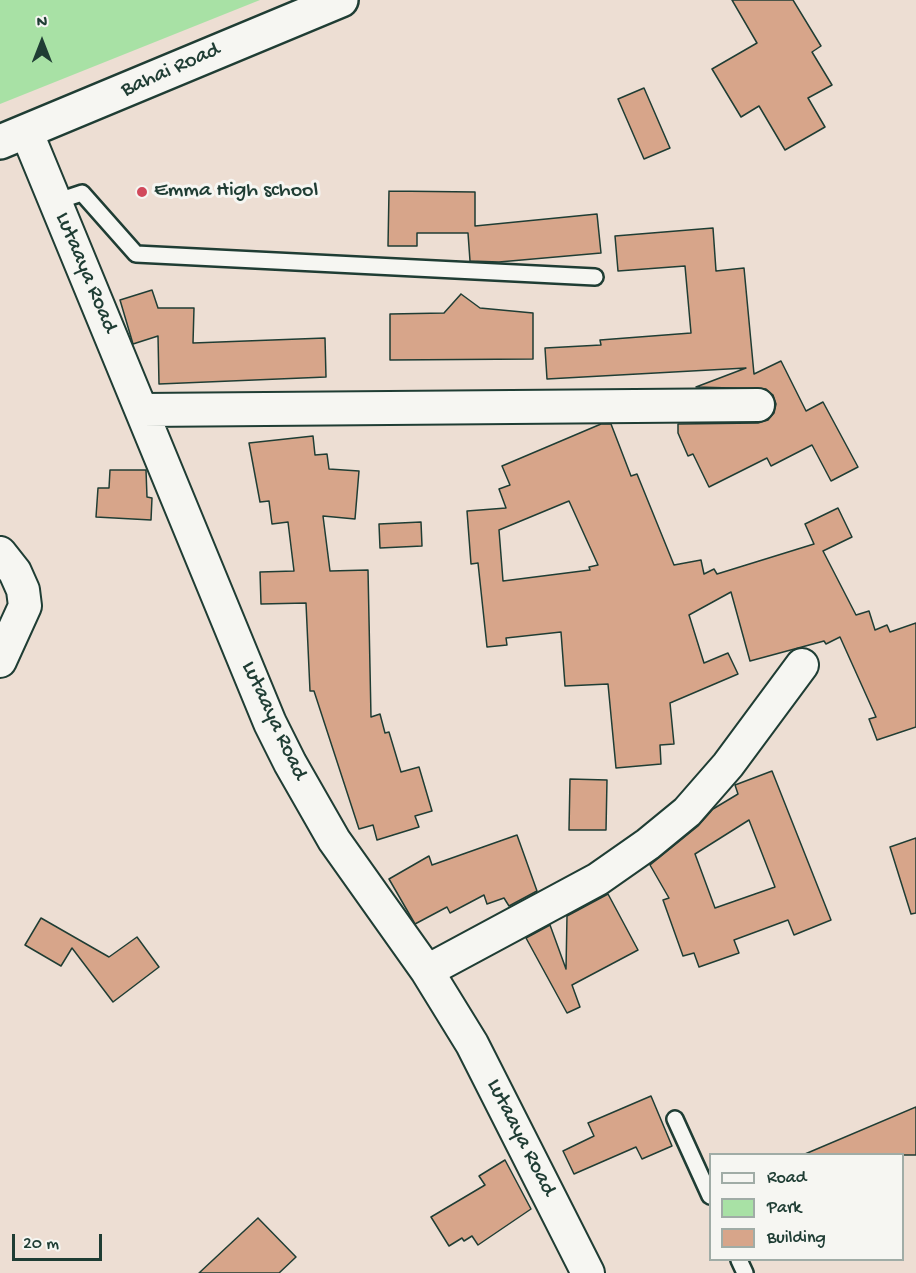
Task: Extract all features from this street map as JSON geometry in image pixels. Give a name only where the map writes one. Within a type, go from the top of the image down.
[{"type":"street","name":"Bahai Road","points":[[13,137],[257,33],[341,0]]},
{"type":"street","name":"Lutaaya Road","points":[[13,137],[55,202],[143,410],[257,691],[290,763],[334,840],[428,971],[472,1044],[588,1273]]},
{"type":"street","points":[[143,410],[758,405]]},
{"type":"street","points":[[0,553],[15,572],[23,590],[25,606],[0,661]]},
{"type":"street","points":[[428,971],[598,879],[648,844],[687,812],[728,765],[802,665]]},
{"type":"lane","points":[[55,202],[82,193],[136,254],[595,277]]},
{"type":"lane","points":[[675,1119],[709,1192]]},
{"type":"green space","points":[[0,0],[260,0],[0,104]]},
{"type":"building","points":[[732,0],[793,0],[821,46],[812,52],[832,85],[808,98],[825,127],[785,150],[759,106],[741,117],[712,69],[757,43]]},
{"type":"building","points":[[644,88],[670,148],[644,159],[618,99]]},
{"type":"building","points":[[389,191],[475,192],[475,226],[597,214],[601,253],[499,262],[470,261],[468,233],[417,233],[417,246],[388,246]]},
{"type":"building","points":[[713,228],[716,271],[744,268],[754,374],[781,361],[806,411],[823,402],[858,467],[831,481],[812,445],[771,466],[767,458],[709,487],[693,454],[688,456],[678,433],[678,424],[758,423],[768,420],[774,413],[776,404],[773,395],[766,389],[696,387],[746,368],[547,379],[545,348],[601,345],[600,340],[691,333],[685,266],[618,271],[615,236]]},
{"type":"building","points":[[152,290],[158,308],[194,308],[193,343],[325,338],[326,377],[159,384],[158,336],[133,344],[120,300]]},
{"type":"building","points":[[461,294],[480,308],[533,313],[533,359],[390,360],[390,314],[444,313]]},
{"type":"building","points":[[601,424],[611,424],[631,476],[637,474],[674,565],[701,560],[704,574],[714,569],[717,574],[814,544],[805,524],[838,508],[852,537],[823,551],[856,615],[869,611],[875,630],[887,625],[890,632],[916,623],[916,727],[877,740],[869,719],[876,717],[840,637],[826,644],[824,641],[750,661],[731,592],[689,615],[704,663],[728,653],[738,674],[670,703],[674,744],[660,745],[661,764],[616,768],[608,684],[565,686],[561,632],[506,638],[507,645],[487,647],[478,563],[471,564],[467,511],[506,508],[499,489],[510,485],[502,466]],"holes":[[[569,501],[598,565],[589,567],[590,570],[503,581],[499,530]]]},
{"type":"building","points":[[313,436],[315,455],[327,454],[329,469],[359,471],[355,519],[323,516],[330,571],[368,570],[371,717],[380,714],[385,733],[389,732],[401,772],[419,767],[432,811],[415,816],[419,827],[377,840],[373,825],[359,829],[314,691],[310,691],[306,603],[261,604],[260,572],[294,571],[288,522],[272,524],[269,501],[260,502],[249,443]]},
{"type":"building","points":[[110,470],[146,470],[147,497],[152,498],[151,520],[96,517],[98,488],[109,488]]},
{"type":"building","points":[[421,522],[422,546],[380,548],[379,524]]},
{"type":"building","points":[[772,771],[831,920],[794,935],[788,920],[734,940],[739,953],[699,967],[694,953],[683,956],[663,900],[669,898],[650,865],[698,826],[713,809],[738,794],[735,785]],"holes":[[[749,820],[775,887],[715,908],[695,854]]]},
{"type":"building","points":[[570,779],[607,780],[606,830],[569,830]]},
{"type":"building","points":[[517,835],[537,891],[509,906],[504,898],[487,904],[484,895],[450,913],[447,907],[415,924],[389,879],[429,856],[432,865]]},
{"type":"building","points":[[916,838],[916,913],[911,914],[890,847]]},
{"type":"building","points":[[608,894],[638,950],[572,985],[580,1007],[567,1013],[526,938],[550,925],[566,969],[567,916]]},
{"type":"building","points":[[41,918],[109,957],[137,937],[159,967],[113,1002],[72,948],[61,966],[25,945]]},
{"type":"building","points":[[651,1096],[672,1146],[642,1159],[636,1147],[574,1174],[563,1151],[594,1136],[588,1123]]},
{"type":"building","points":[[916,1107],[916,1155],[807,1153]]},
{"type":"building","points":[[505,1160],[531,1209],[478,1245],[472,1236],[464,1241],[462,1238],[449,1246],[431,1217],[485,1185],[479,1176]]},
{"type":"building","points":[[258,1218],[296,1257],[279,1273],[199,1273]]},
{"type":"place","name":"Emma High school","points":[[142,192]]}]
